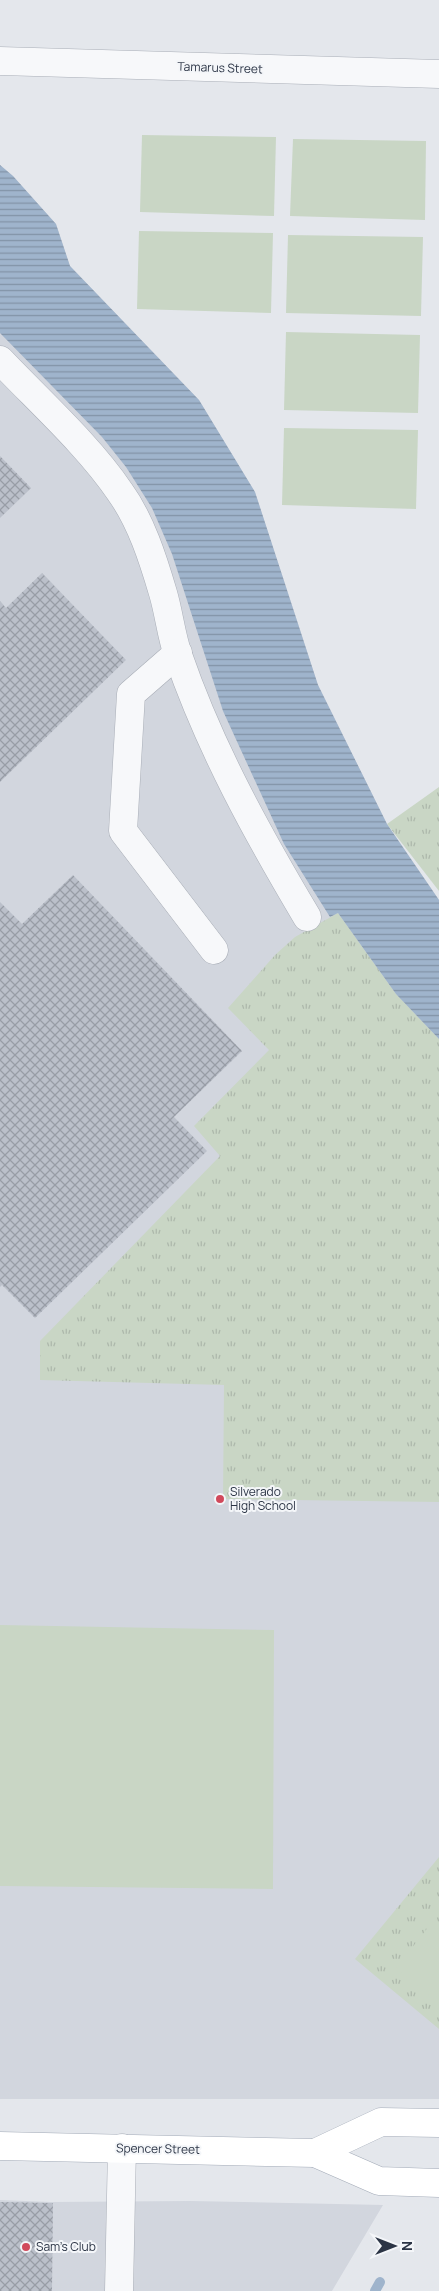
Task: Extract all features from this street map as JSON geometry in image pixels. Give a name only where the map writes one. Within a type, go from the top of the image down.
[{"type":"main road","name":"Spencer Street","points":[[315,2152],[381,2122],[439,2123]]},
{"type":"main road","name":"Spencer Street","points":[[0,2146],[315,2152],[379,2181],[439,2183]]},
{"type":"street","name":"Tamarus Street","points":[[0,61],[439,74]]},
{"type":"street","points":[[0,360],[96,462],[121,493],[144,537],[163,592],[178,653],[200,713],[256,831],[307,917]]},
{"type":"street","points":[[178,653],[131,694],[124,831],[214,950]]},
{"type":"street","points":[[119,2291],[122,2148]]},
{"type":"shaded area","name":"Silverado High School","points":[[0,165],[13,176],[56,224],[70,266],[199,400],[255,492],[318,685],[387,824],[439,900],[439,2099],[0,2099]]},
{"type":"shaded area","points":[[0,2200],[383,2205],[332,2291],[0,2291]]},
{"type":"green space","points":[[142,135],[276,137],[274,216],[140,212]]},
{"type":"green space","points":[[293,139],[426,141],[425,220],[290,216]]},
{"type":"green space","points":[[139,231],[273,233],[271,313],[137,309]]},
{"type":"green space","points":[[288,235],[423,237],[421,316],[286,313]]},
{"type":"green space","points":[[286,332],[420,335],[418,413],[284,410]]},
{"type":"green space","points":[[284,428],[418,430],[416,509],[282,505]]},
{"type":"green space","points":[[439,787],[439,891],[387,824]]},
{"type":"green space","points":[[338,913],[396,994],[439,1039],[439,1502],[223,1499],[224,1385],[40,1380],[40,1341],[220,1156],[194,1126],[269,1050],[228,1008],[275,955],[295,937]]},
{"type":"green space","points":[[0,1625],[274,1630],[273,1889],[0,1886]]},
{"type":"green space","points":[[439,1857],[439,2029],[355,1959]]},
{"type":"green space","points":[[433,1921],[439,1926],[439,2003],[396,1968]]},
{"type":"water","points":[[0,165],[13,176],[56,224],[70,266],[199,400],[255,492],[318,685],[387,824],[439,900],[439,1039],[396,994],[338,913],[330,917],[284,844],[223,711],[172,554],[152,508],[126,467],[102,437],[0,333]]},
{"type":"building","points":[[0,456],[31,488],[0,518]]},
{"type":"building","points":[[42,573],[126,660],[0,782],[0,601],[6,608]]},
{"type":"building","points":[[73,875],[242,1051],[174,1117],[207,1151],[35,1318],[2,1285],[0,1287],[0,902],[22,924]]},
{"type":"building","name":"Sam's Club","points":[[0,2202],[53,2203],[52,2291],[0,2291]]},
{"type":"waterway","points":[[375,2291],[380,2282]]},
{"type":"place","name":"Silverado High School","points":[[220,1499]]},
{"type":"place","name":"Sam's Club","points":[[26,2247]]}]
